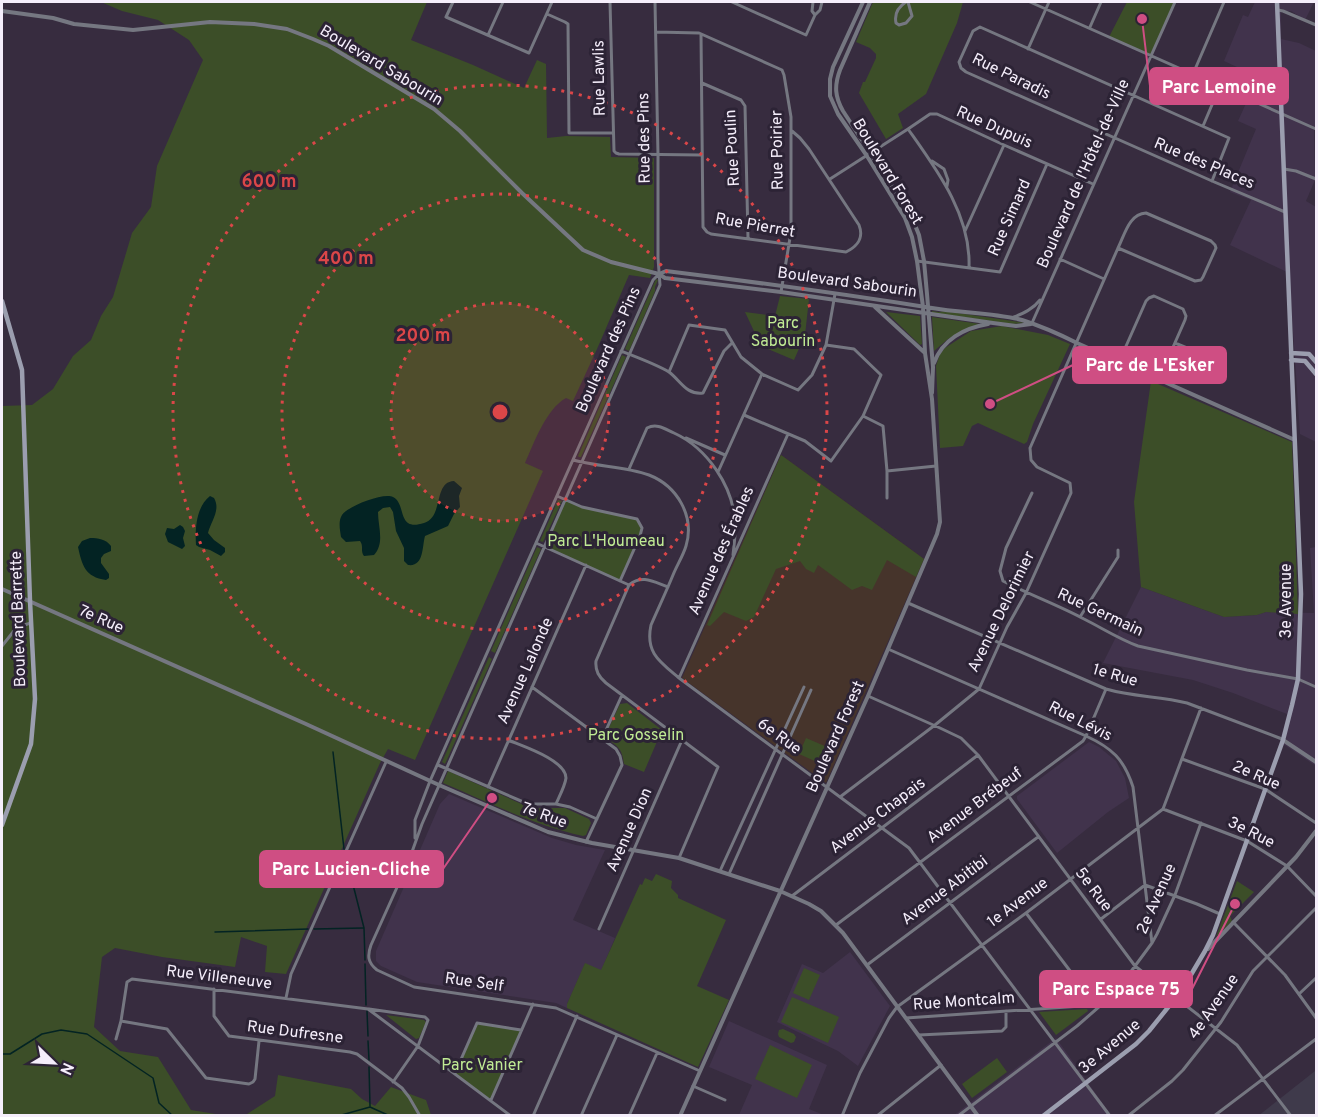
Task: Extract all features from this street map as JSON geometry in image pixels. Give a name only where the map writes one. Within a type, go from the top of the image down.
[{"type":"main road","name":"3e Avenue","points":[[1043,1116],[1136,1044],[1149,1031],[1190,978],[1205,951],[1247,841],[1283,740],[1298,679],[1301,594],[1278,2]]},
{"type":"main road","name":"Boulevard Barrette","points":[[2,301],[22,370],[35,699],[31,744],[2,825]]},
{"type":"main road","points":[[1291,353],[1309,354],[1317,362]]},
{"type":"main road","points":[[1292,360],[1305,361],[1317,374]]},
{"type":"street","points":[[453,2],[446,17],[529,53],[552,2]]},
{"type":"street","points":[[488,35],[503,2]]},
{"type":"street","name":"Rue Lawlis","points":[[610,2],[614,151],[616,153],[658,155]]},
{"type":"street","name":"Rue des Pins","points":[[655,2],[659,274]]},
{"type":"street","points":[[732,2],[806,34],[822,2]]},
{"type":"street","points":[[813,2],[812,10],[815,15]]},
{"type":"street","name":"Boulevard Forest","points":[[863,2],[834,68],[830,88],[831,101],[905,219],[912,237],[926,307]]},
{"type":"street","name":"Boulevard Forest","points":[[870,2],[836,80],[838,102],[911,215],[919,235],[924,261],[925,353],[932,399]]},
{"type":"street","points":[[907,2],[912,16],[906,23],[899,25],[896,23],[896,13],[901,5],[907,2]]},
{"type":"street","points":[[1030,2],[1317,129]]},
{"type":"street","points":[[1028,49],[1049,2]]},
{"type":"street","points":[[1089,28],[1101,2]]},
{"type":"street","name":"Boulevard de l'Hôtel-de-Ville","points":[[1031,324],[1175,2]]},
{"type":"street","points":[[1193,74],[1224,2]]},
{"type":"street","points":[[1278,10],[1317,26]]},
{"type":"street","name":"Boulevard Sabourin","points":[[2,11],[52,18],[74,24],[133,30],[210,22],[254,24],[287,29],[313,39],[434,109],[458,129],[583,250],[611,262],[659,274],[665,278],[782,292],[1016,326],[1031,324]]},
{"type":"street","points":[[547,14],[568,24],[569,133],[613,133]]},
{"type":"street","name":"Rue Paradis","points":[[1114,138],[966,72],[961,68],[959,62],[973,31],[980,27],[1229,138],[1212,181]]},
{"type":"street","name":"Rue Poirier","points":[[655,32],[699,33],[782,70],[789,98],[792,131],[791,232],[782,292]]},
{"type":"street","name":"Rue Pierret","points":[[701,34],[703,227],[711,234],[846,252],[861,238],[859,225],[800,138],[792,131]]},
{"type":"street","points":[[834,68],[840,70]]},
{"type":"street","name":"Rue Poulin","points":[[702,83],[741,100],[746,106],[748,238]]},
{"type":"street","points":[[1203,126],[1220,86]]},
{"type":"street","name":"Rue Dupuis","points":[[829,180],[930,114],[937,114],[1093,184]]},
{"type":"street","points":[[908,129],[957,207],[970,258],[969,267]]},
{"type":"street","name":"Rue des Places","points":[[1114,138],[1285,212]]},
{"type":"street","points":[[964,232],[1004,145]]},
{"type":"street","points":[[658,155],[702,155]]},
{"type":"street","points":[[929,160],[944,169],[948,180],[947,188]]},
{"type":"street","name":"Rue Simard","points":[[917,261],[1000,272],[1047,164]]},
{"type":"street","points":[[1284,170],[1296,171],[1317,179]]},
{"type":"street","points":[[1077,343],[1104,279],[1118,248],[1132,218],[1146,213],[1211,241],[1216,248],[1205,274],[1201,280],[1195,281],[1118,248]]},
{"type":"street","points":[[1060,259],[1104,279]]},
{"type":"street","name":"Boulevard Sabourin","points":[[659,274],[666,271],[1025,321],[1054,331],[1295,440]]},
{"type":"street","name":"Boulevard des Pins","points":[[430,782],[653,280],[659,274]]},
{"type":"street","name":"Boulevard des Pins","points":[[439,785],[660,285],[659,274]]},
{"type":"street","points":[[1012,318],[1034,307],[1045,293]]},
{"type":"street","points":[[669,372],[689,326],[725,330],[741,357],[762,374],[798,390],[812,375],[826,345],[835,294]]},
{"type":"street","points":[[1119,362],[1146,301],[1154,296],[1185,312],[1185,320],[1159,379]]},
{"type":"street","points":[[875,306],[925,353]]},
{"type":"street","name":"Boulevard Forest","points":[[680,1116],[868,696],[937,534],[939,522],[932,399],[933,367],[926,313]]},
{"type":"street","points":[[933,367],[938,352],[946,343],[965,331],[993,323]]},
{"type":"street","points":[[621,351],[669,372],[688,390],[696,394],[703,393],[724,351],[732,343]]},
{"type":"street","name":"Avenue Delorimier","points":[[840,797],[979,689],[999,642],[1026,593],[1071,493],[1070,483],[1037,467],[1031,460],[1030,448],[1077,343]]},
{"type":"street","points":[[1175,343],[1204,355],[1217,356]]},
{"type":"street","points":[[744,415],[805,441],[831,461],[863,416],[881,375],[854,350],[826,345]]},
{"type":"street","points":[[718,472],[762,374]]},
{"type":"street","points":[[863,416],[883,426],[887,498]]},
{"type":"street","points":[[629,470],[647,428],[652,426],[725,455]]},
{"type":"street","name":"Avenue des Érables","points":[[679,678],[788,434]]},
{"type":"street","points":[[681,436],[702,452],[718,472],[731,501],[735,523],[732,558]]},
{"type":"street","name":"6e Rue","points":[[573,460],[650,475],[666,484],[676,495],[684,510],[688,528],[686,546],[651,625],[649,640],[656,658],[679,678],[909,848],[1110,1116]]},
{"type":"street","points":[[887,471],[936,466]]},
{"type":"street","name":"Rue Germain","points":[[1032,493],[1006,548],[1000,572],[1004,581],[1138,646],[1298,679],[1317,687]]},
{"type":"street","points":[[557,496],[582,507],[637,519],[642,528],[640,536],[620,581]]},
{"type":"street","points":[[536,543],[629,585]]},
{"type":"street","points":[[1080,617],[1118,557],[1118,550]]},
{"type":"street","name":"Avenue Lalonde","points":[[488,787],[586,565]]},
{"type":"street","points":[[668,587],[649,579],[635,579],[629,585],[596,661],[596,667],[599,676],[622,695],[718,766],[679,858]]},
{"type":"street","name":"7e Rue","points":[[2,589],[306,724],[430,782],[548,832],[586,842],[679,858],[780,891],[821,911],[836,925],[867,965],[978,1116]]},
{"type":"street","name":"1e Rue","points":[[908,603],[1106,689],[1124,694],[1170,699],[1201,708],[1283,740],[1317,762]]},
{"type":"street","points":[[2,646],[17,627],[31,623]]},
{"type":"street","name":"Rue Lévis","points":[[888,649],[1086,736],[1113,752],[1126,769],[1133,787],[1152,943]]},
{"type":"street","points":[[488,653],[496,656]]},
{"type":"street","points":[[532,687],[616,749],[620,756],[622,765],[586,842]]},
{"type":"street","points":[[720,871],[804,687]]},
{"type":"street","name":"Avenue Brébeuf","points":[[836,925],[1083,741],[1106,689]]},
{"type":"street","points":[[729,874],[811,690]]},
{"type":"street","points":[[602,739],[622,695]]},
{"type":"street","name":"5e Rue","points":[[868,696],[961,738],[978,755],[1135,966],[1237,1045],[1291,1116]]},
{"type":"street","points":[[1163,809],[1201,708]]},
{"type":"street","points":[[508,740],[542,754],[563,769],[566,778],[556,804]]},
{"type":"street","name":"Avenue Dion","points":[[599,929],[682,740]]},
{"type":"street","name":"Avenue Chapais","points":[[792,896],[978,755]]},
{"type":"street","name":"2e Rue","points":[[1182,759],[1265,789],[1317,823]]},
{"type":"street","points":[[286,998],[291,974],[386,762]]},
{"type":"street","points":[[438,764],[528,804],[556,804],[570,807],[597,819]]},
{"type":"street","name":"Rue Self","points":[[415,841],[415,820],[430,782]]},
{"type":"street","name":"Rue Self","points":[[439,785],[408,863],[371,945],[369,956],[373,966],[414,987],[556,1008],[700,1071]]},
{"type":"street","name":"1e Avenue","points":[[842,1116],[866,1062],[897,1007],[1163,809]]},
{"type":"street","name":"3e Rue","points":[[1163,809],[1247,841],[1287,866],[1317,896]]},
{"type":"street","name":"2e Avenue","points":[[958,1116],[1055,1042],[1121,985],[1152,943],[1175,895],[1201,823]]},
{"type":"street","points":[[1205,951],[1287,866],[1317,831]]},
{"type":"street","name":"Avenue Abitibi","points":[[867,965],[1038,836]]},
{"type":"street","points":[[1101,919],[1145,885],[1220,914]]},
{"type":"street","name":"4e Avenue","points":[[1128,1116],[1183,1070],[1216,1028],[1253,971],[1317,908]]},
{"type":"street","points":[[1026,913],[1097,1006]]},
{"type":"street","points":[[1233,921],[1285,975],[1317,1017]]},
{"type":"street","points":[[1299,994],[1317,978]]},
{"type":"street","name":"Rue Villeneuve","points":[[116,1040],[127,982],[132,979],[425,1017],[428,1020],[418,1046]]},
{"type":"street","name":"Rue Dufresne","points":[[214,989],[213,1016],[229,1036],[357,1054],[410,1096],[420,1116]]},
{"type":"street","points":[[491,1100],[533,1004]]},
{"type":"street","name":"Rue Montcalm","points":[[906,1018],[1097,1006]]},
{"type":"street","points":[[368,1008],[511,1116]]},
{"type":"street","points":[[919,1035],[1002,1031],[1006,1027],[1006,1011]]},
{"type":"street","points":[[533,1116],[577,1016]]},
{"type":"street","points":[[121,1021],[167,1029],[206,1078],[238,1083],[249,1084],[255,1078],[259,1041]]},
{"type":"street","points":[[455,1073],[477,1023],[521,1030]]},
{"type":"street","points":[[581,1116],[618,1035]]},
{"type":"street","points":[[1214,1116],[1317,1039]]},
{"type":"street","points":[[393,1082],[418,1046]]},
{"type":"street","points":[[629,1116],[657,1053]]},
{"type":"street","points":[[877,1116],[940,1065]]},
{"type":"street","points":[[693,1086],[725,1100]]},
{"type":"shaded area","points":[[1255,2],[1314,2],[1305,20],[1291,11],[1281,11],[1281,39],[1299,43],[1316,51],[1315,180],[1306,201],[1316,207],[1316,442],[1300,434],[1289,273],[1230,245],[1251,200],[1230,192],[1256,129],[1238,121],[1248,99],[1256,102],[1265,80],[1224,61],[1243,15],[1248,17]]},
{"type":"shaded area","points":[[781,455],[924,559],[826,783],[682,678]]},
{"type":"shaded area","points":[[454,481],[462,488],[459,496],[460,507],[448,526],[425,536],[420,560],[413,565],[408,565],[404,561],[404,548],[396,531],[390,507],[378,512],[380,540],[374,555],[364,556],[360,541],[346,542],[341,537],[340,520],[346,511],[382,496],[393,497],[397,500],[409,524],[424,523],[434,514],[443,487]]},
{"type":"shaded area","points":[[210,496],[214,498],[216,507],[208,533],[225,548],[221,556],[196,545],[196,525],[199,512]]},
{"type":"shaded area","points":[[180,525],[185,531],[183,538],[185,546],[182,549],[168,542],[165,534],[167,528],[174,529]]},
{"type":"shaded area","points":[[90,538],[102,539],[111,546],[111,551],[101,558],[101,563],[109,574],[106,580],[93,576],[83,565],[78,547],[82,541]]},
{"type":"shaded area","points":[[1316,547],[1316,766],[1280,742],[1287,714],[1193,680],[1103,663],[1141,587],[1224,617],[1257,615],[1266,612],[1314,613],[1310,548]]},
{"type":"shaded area","points":[[1089,742],[1116,761],[1125,778],[1129,798],[1057,853],[1017,796]]},
{"type":"shaded area","points":[[449,794],[552,838],[605,850],[573,920],[615,938],[601,971],[585,964],[567,1008],[556,1003],[417,982],[381,966],[376,961],[376,951],[440,804]]},
{"type":"shaded area","points":[[850,952],[890,1006],[858,1066],[838,1051],[777,1022],[802,964],[823,973]]},
{"type":"shaded area","points":[[729,1021],[827,1065],[809,1109],[824,1115],[739,1115],[752,1085],[709,1067]]},
{"type":"shaded area","points":[[1056,1038],[1111,1115],[953,1116]]},
{"type":"shaded area","points":[[1316,1067],[1316,1115],[1258,1116],[1315,1071]]},
{"type":"green space","points":[[101,2],[427,2],[411,40],[524,88],[537,60],[546,64],[547,138],[610,137],[611,157],[654,158],[654,267],[650,278],[629,275],[573,401],[566,398],[559,403],[541,427],[525,463],[543,471],[415,760],[388,749],[286,974],[265,972],[267,946],[241,937],[235,967],[115,948],[102,957],[94,1027],[120,1051],[158,1057],[191,1110],[222,1115],[2,1116],[2,406],[32,405],[53,389],[73,356],[91,340],[101,316],[113,297],[132,233],[151,207],[157,166],[203,60],[189,40],[158,20],[122,11]]},
{"type":"green space","points":[[873,2],[963,2],[957,23],[926,94],[898,114],[903,128],[886,139],[859,93],[876,58],[876,54],[870,48],[856,42]]},
{"type":"green space","points":[[1127,2],[1175,2],[1151,55],[1109,37]]},
{"type":"green space","points":[[656,279],[658,280],[655,291],[629,351],[625,349]]},
{"type":"green space","name":"Parc Sabourin","points":[[780,296],[809,299],[805,335],[794,360],[761,346],[745,312],[775,316]]},
{"type":"green space","points":[[932,311],[1026,323],[1013,324],[932,313]]},
{"type":"green space","points":[[886,312],[920,316],[922,344],[920,345]]},
{"type":"green space","points":[[932,317],[980,324],[948,339],[934,351]]},
{"type":"green space","points":[[1002,326],[1048,335],[1070,344],[1027,442],[1024,444],[978,423],[972,426],[963,446],[940,448],[936,366],[940,354],[945,348],[971,331]]},
{"type":"green space","points":[[622,355],[626,357],[581,457],[579,457],[578,456]]},
{"type":"green space","points":[[1151,381],[1292,442],[1298,614],[1266,612],[1257,615],[1224,617],[1141,587],[1134,502]]},
{"type":"green space","points":[[781,455],[924,559],[916,577],[887,560],[872,590],[862,586],[852,590],[818,565],[814,573],[806,569],[800,561],[776,569],[754,617],[746,621],[724,612],[710,626],[707,625]]},
{"type":"green space","name":"Parc L'Houmeau","points":[[564,499],[582,507],[637,519],[642,528],[620,581],[544,546]]},
{"type":"green space","points":[[558,500],[562,501],[543,542],[540,541]]},
{"type":"green space","points":[[537,547],[541,549],[495,653],[491,651]]},
{"type":"green space","points":[[489,657],[492,659],[445,764],[442,762]]},
{"type":"green space","name":"Parc Gosselin","points":[[627,703],[662,730],[644,772],[624,764],[619,749],[607,739],[606,734],[620,704]]},
{"type":"green space","points":[[806,738],[827,747],[817,762],[799,754]]},
{"type":"green space","points":[[448,771],[526,806],[565,808],[589,819],[591,823],[586,835],[583,836],[529,820],[443,783]]},
{"type":"green space","points":[[656,874],[672,881],[671,888],[678,898],[726,920],[697,986],[729,1000],[698,1067],[567,1008],[585,963],[601,970],[640,884],[642,885],[645,878],[652,881]]},
{"type":"green space","points":[[1237,881],[1254,892],[1230,916],[1232,921],[1216,937]]},
{"type":"green space","points":[[804,968],[820,975],[809,1000],[793,993]]},
{"type":"green space","points":[[792,997],[839,1017],[828,1043],[781,1022]]},
{"type":"green space","points":[[1087,1009],[1088,1011],[1056,1035],[1039,1012]]},
{"type":"green space","points":[[386,1015],[426,1022],[419,1038],[416,1039]]},
{"type":"green space","name":"Parc Vanier","points":[[477,1023],[521,1030],[491,1100],[455,1073]]},
{"type":"green space","points":[[783,1029],[794,1034],[796,1037],[794,1042],[791,1043],[779,1037],[779,1030]]},
{"type":"green space","points":[[770,1045],[812,1065],[797,1098],[755,1079]]},
{"type":"green space","points":[[997,1058],[1007,1072],[972,1098],[962,1084]]},
{"type":"green space","points":[[278,1075],[351,1089],[362,1099],[375,1106],[391,1087],[426,1100],[431,1115],[244,1116],[275,1096]]},
{"type":"waterway","points":[[333,752],[344,849]]},
{"type":"waterway","points":[[346,857],[364,928],[365,960]]},
{"type":"waterway","points":[[314,929],[363,928]]},
{"type":"waterway","points":[[215,932],[308,929]]},
{"type":"waterway","points":[[365,964],[366,1005]]},
{"type":"waterway","points":[[367,1011],[368,1036]]},
{"type":"waterway","points":[[2,1054],[10,1054],[42,1034],[61,1030],[87,1034],[153,1078],[159,1103],[173,1116]]},
{"type":"waterway","points":[[368,1041],[369,1060]]},
{"type":"waterway","points":[[369,1067],[370,1106]]},
{"type":"waterway","points":[[338,1116],[370,1107],[390,1116]]},
{"type":"place","name":"Parc Lemoine","points":[[1142,19]]},
{"type":"place","name":"Parc de L'Esker","points":[[990,404]]},
{"type":"place","name":"Parc Lucien-Cliche","points":[[492,798]]},
{"type":"place","name":"Parc Espace 75","points":[[1235,904]]}]
